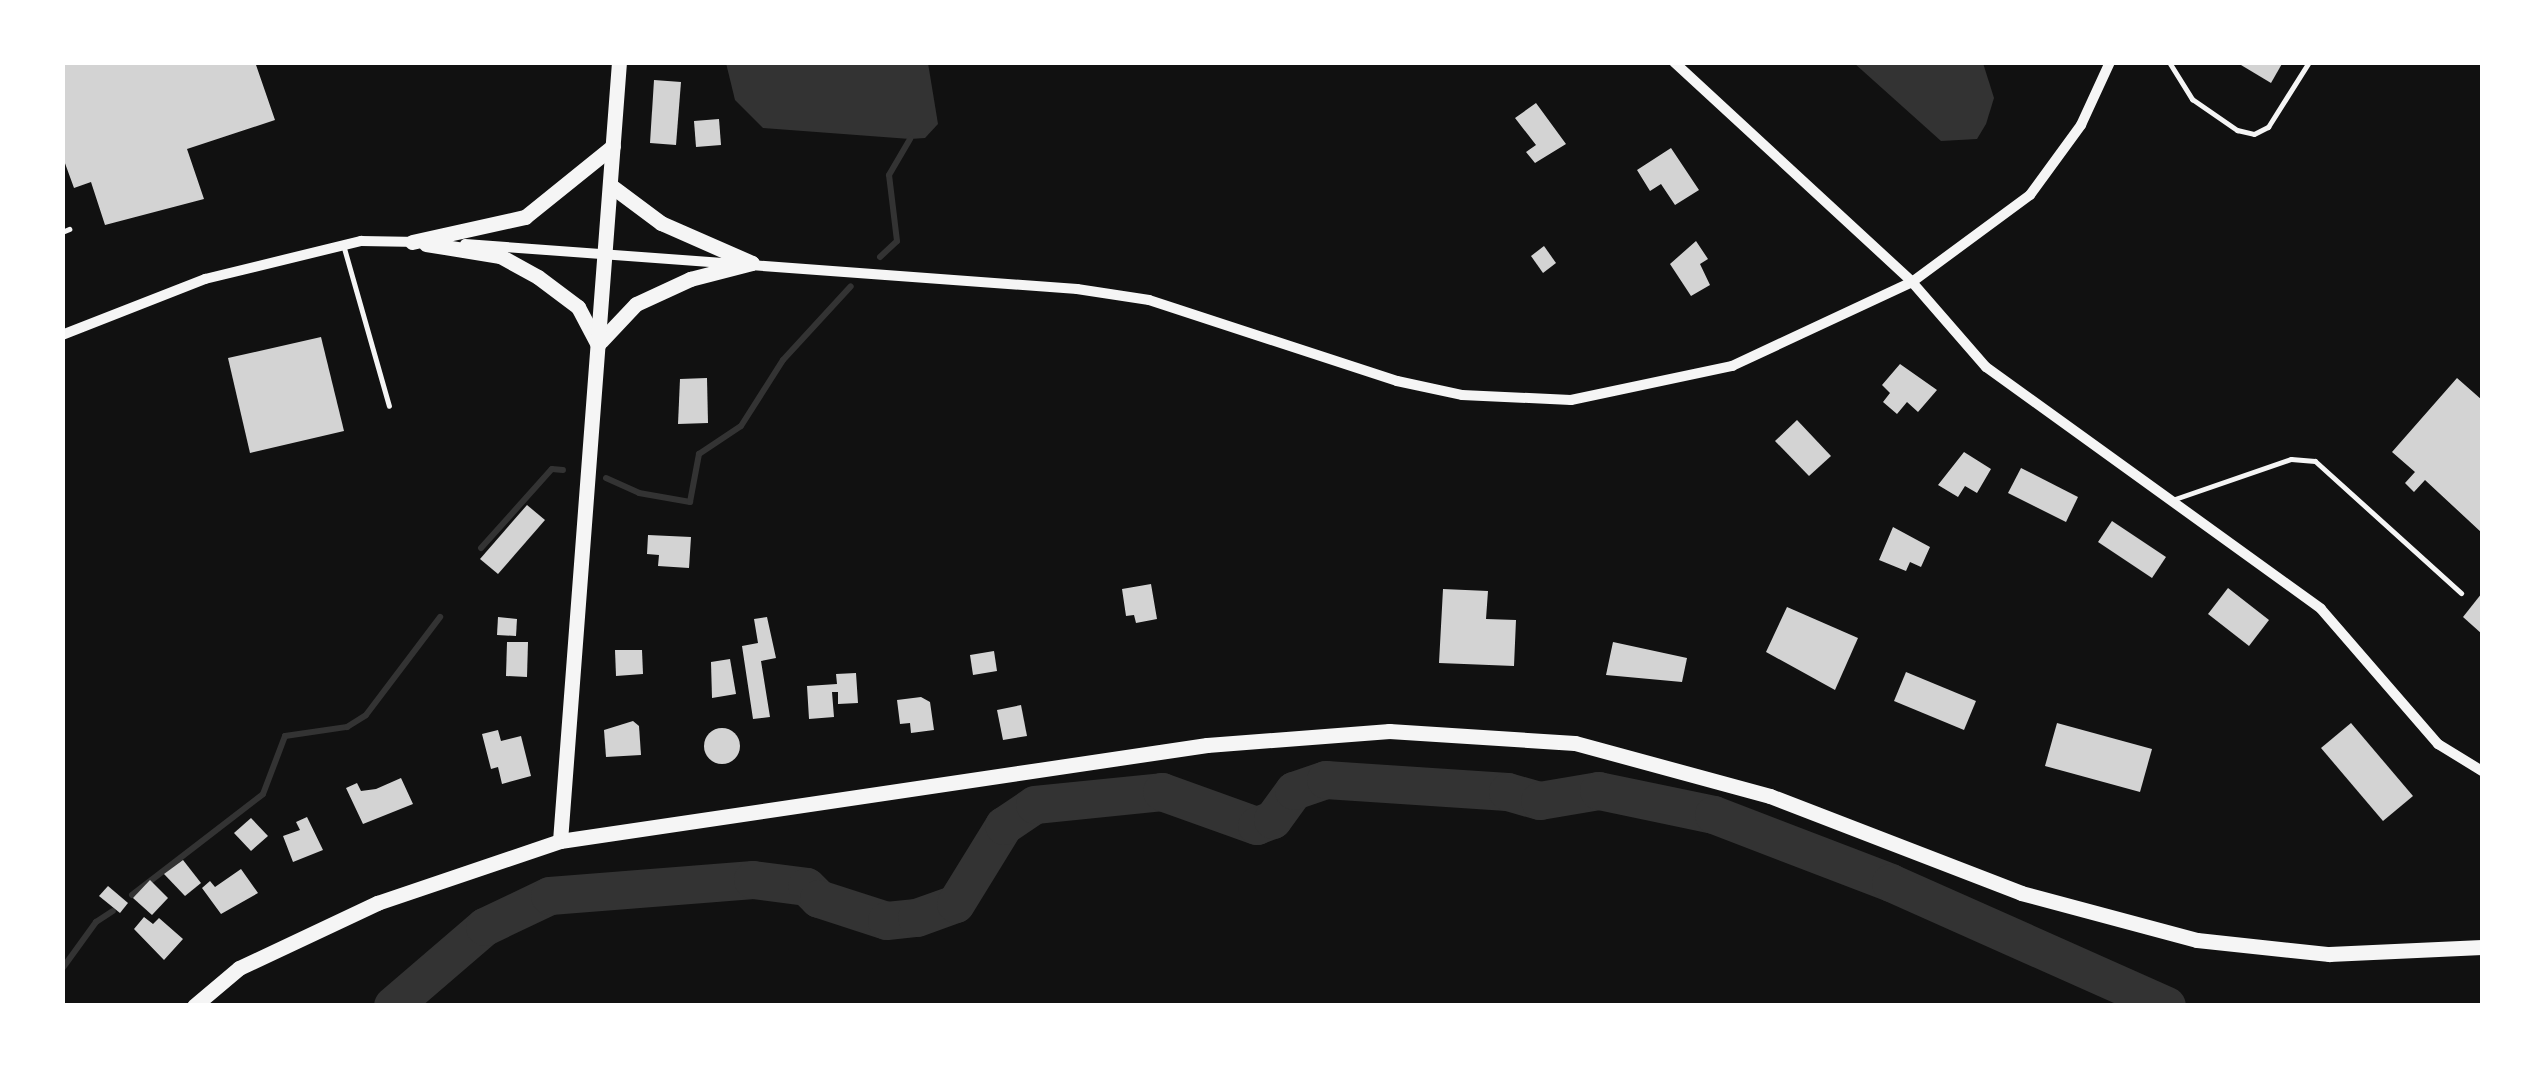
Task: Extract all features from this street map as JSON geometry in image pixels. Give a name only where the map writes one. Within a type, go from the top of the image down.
[{"type":"main road","points":[[560,840],[619,62]]},
{"type":"main road","points":[[412,242],[525,217],[612,146]]},
{"type":"main road","points":[[610,186],[661,223],[752,263]]},
{"type":"main road","points":[[412,242],[500,256],[578,307],[598,346]]},
{"type":"main road","points":[[598,346],[636,304],[690,279],[752,263]]},
{"type":"main road","points":[[194,1006],[239,968],[377,903],[560,840],[1208,745],[1389,731],[1576,743],[1770,796],[2020,892],[2197,940],[2329,954],[2482,946]]},
{"type":"street","points":[[1674,62],[1912,282],[1986,367],[2321,610],[2438,744],[2482,771]]},
{"type":"street","points":[[62,335],[205,280],[343,245],[412,242],[606,250],[1149,300],[1397,381],[1515,400],[1621,394],[1732,366],[1912,282],[2030,196],[2081,125],[2110,62]]},
{"type":"lane","points":[[2169,62],[2192,99],[2237,130],[2254,134],[2268,127],[2308,62]]},
{"type":"lane","points":[[343,245],[389,406]]},
{"type":"lane","points":[[2170,501],[2291,459],[2315,460],[2461,593]]},
{"type":"shaded area","points":[[726,63],[928,63],[938,124],[925,138],[910,139],[763,128],[735,100]]},
{"type":"shaded area","points":[[1854,63],[1983,63],[1994,98],[1986,124],[1977,139],[1941,141]]},
{"type":"building","points":[[62,62],[255,62],[275,120],[187,149],[204,199],[105,225],[91,182],[74,188],[62,155]]},
{"type":"building","points":[[2236,62],[2283,62],[2271,83]]},
{"type":"building","points":[[654,80],[681,82],[676,145],[650,143]]},
{"type":"building","points":[[1536,103],[1566,144],[1535,163],[1526,152],[1536,145],[1515,118]]},
{"type":"building","points":[[719,119],[721,145],[696,147],[694,121]]},
{"type":"building","points":[[1671,148],[1699,190],[1675,205],[1661,184],[1650,191],[1637,170]]},
{"type":"building","points":[[1696,241],[1708,259],[1700,264],[1710,285],[1691,296],[1670,264]]},
{"type":"building","points":[[1544,246],[1556,263],[1543,273],[1531,256]]},
{"type":"building","points":[[321,337],[344,431],[250,453],[228,358]]},
{"type":"building","points":[[1900,364],[1937,390],[1918,412],[1907,402],[1897,414],[1883,402],[1890,393],[1882,385]]},
{"type":"building","points":[[707,378],[708,423],[678,424],[680,379]]},
{"type":"building","points":[[2457,378],[2482,400],[2482,533],[2425,480],[2414,492],[2405,483],[2415,472],[2392,452]]},
{"type":"building","points":[[1797,420],[1831,456],[1809,476],[1775,441]]},
{"type":"building","points":[[1964,452],[1991,469],[1977,493],[1965,486],[1958,497],[1938,485]]},
{"type":"building","points":[[2021,468],[2078,497],[2066,522],[2008,493]]},
{"type":"building","points":[[527,505],[545,520],[498,574],[480,559]]},
{"type":"building","points":[[2112,521],[2166,557],[2152,578],[2098,542]]},
{"type":"building","points":[[1893,527],[1930,547],[1921,567],[1910,562],[1906,571],[1879,560]]},
{"type":"building","points":[[648,535],[691,537],[689,568],[658,566],[659,555],[647,554]]},
{"type":"building","points":[[1151,584],[1157,619],[1136,623],[1134,615],[1126,616],[1122,589]]},
{"type":"building","points":[[2228,588],[2269,620],[2249,646],[2208,614]]},
{"type":"building","points":[[1443,589],[1488,591],[1486,619],[1516,620],[1514,666],[1439,663]]},
{"type":"building","points":[[2482,593],[2482,634],[2463,617]]},
{"type":"building","points":[[1787,607],[1858,638],[1835,690],[1766,652]]},
{"type":"building","points":[[498,617],[517,619],[516,636],[497,635]]},
{"type":"building","points":[[767,617],[776,658],[761,661],[770,717],[753,719],[742,646],[758,643],[754,619]]},
{"type":"building","points":[[507,642],[528,642],[527,677],[506,676]]},
{"type":"building","points":[[1613,642],[1687,658],[1682,682],[1606,675]]},
{"type":"building","points":[[615,650],[642,650],[643,674],[616,676]]},
{"type":"building","points":[[994,651],[997,671],[973,675],[970,655]]},
{"type":"building","points":[[730,659],[736,694],[712,698],[711,662]]},
{"type":"building","points":[[1906,672],[1976,701],[1964,730],[1894,701]]},
{"type":"building","points":[[856,673],[858,703],[838,704],[838,692],[832,692],[834,717],[809,719],[807,686],[837,684],[836,674]]},
{"type":"building","points":[[921,697],[930,702],[934,730],[911,733],[910,723],[900,724],[897,700]]},
{"type":"building","points":[[1021,705],[1027,736],[1003,740],[997,710]]},
{"type":"building","points":[[633,721],[639,726],[641,755],[606,757],[604,730]]},
{"type":"building","points":[[2057,723],[2152,749],[2140,792],[2045,766]]},
{"type":"building","points":[[2351,723],[2413,796],[2383,821],[2321,748]]},
{"type":"building","points":[[722,728],[734,734],[740,746],[734,758],[722,764],[710,758],[704,746],[710,734]]},
{"type":"building","points":[[498,730],[501,741],[521,736],[531,776],[502,784],[498,767],[491,769],[482,734]]},
{"type":"building","points":[[401,778],[413,804],[363,824],[346,788],[357,783],[361,791],[376,789]]},
{"type":"building","points":[[307,817],[323,850],[293,862],[283,836],[300,830],[296,822]]},
{"type":"building","points":[[251,818],[268,836],[251,851],[234,833]]},
{"type":"building","points":[[183,860],[201,883],[185,896],[164,874]]},
{"type":"building","points":[[241,869],[258,893],[221,914],[202,888],[210,881],[215,887]]},
{"type":"building","points":[[150,880],[168,898],[152,915],[133,898]]},
{"type":"building","points":[[108,886],[128,903],[120,913],[99,896]]},
{"type":"building","points":[[144,917],[153,924],[159,918],[183,939],[164,960],[134,929]]},
{"type":"waterway","points":[[880,257],[897,241],[889,175],[910,139]]},
{"type":"waterway","points":[[606,478],[639,493],[690,502],[699,454],[741,426],[783,360],[851,286]]},
{"type":"waterway","points":[[481,548],[552,469],[563,470]]},
{"type":"waterway","points":[[132,895],[263,794],[285,736],[347,727],[366,715],[440,617]]},
{"type":"waterway","points":[[393,1006],[485,927],[550,896],[753,880],[807,887],[819,899],[887,921],[917,918],[956,904],[1004,826],[1035,805],[1162,792],[1257,826],[1273,820],[1294,791],[1326,780],[1508,792],[1540,801],[1599,791],[1714,815],[1891,883],[2167,1006]]},
{"type":"waterway","points":[[62,969],[96,922],[113,911]]}]
